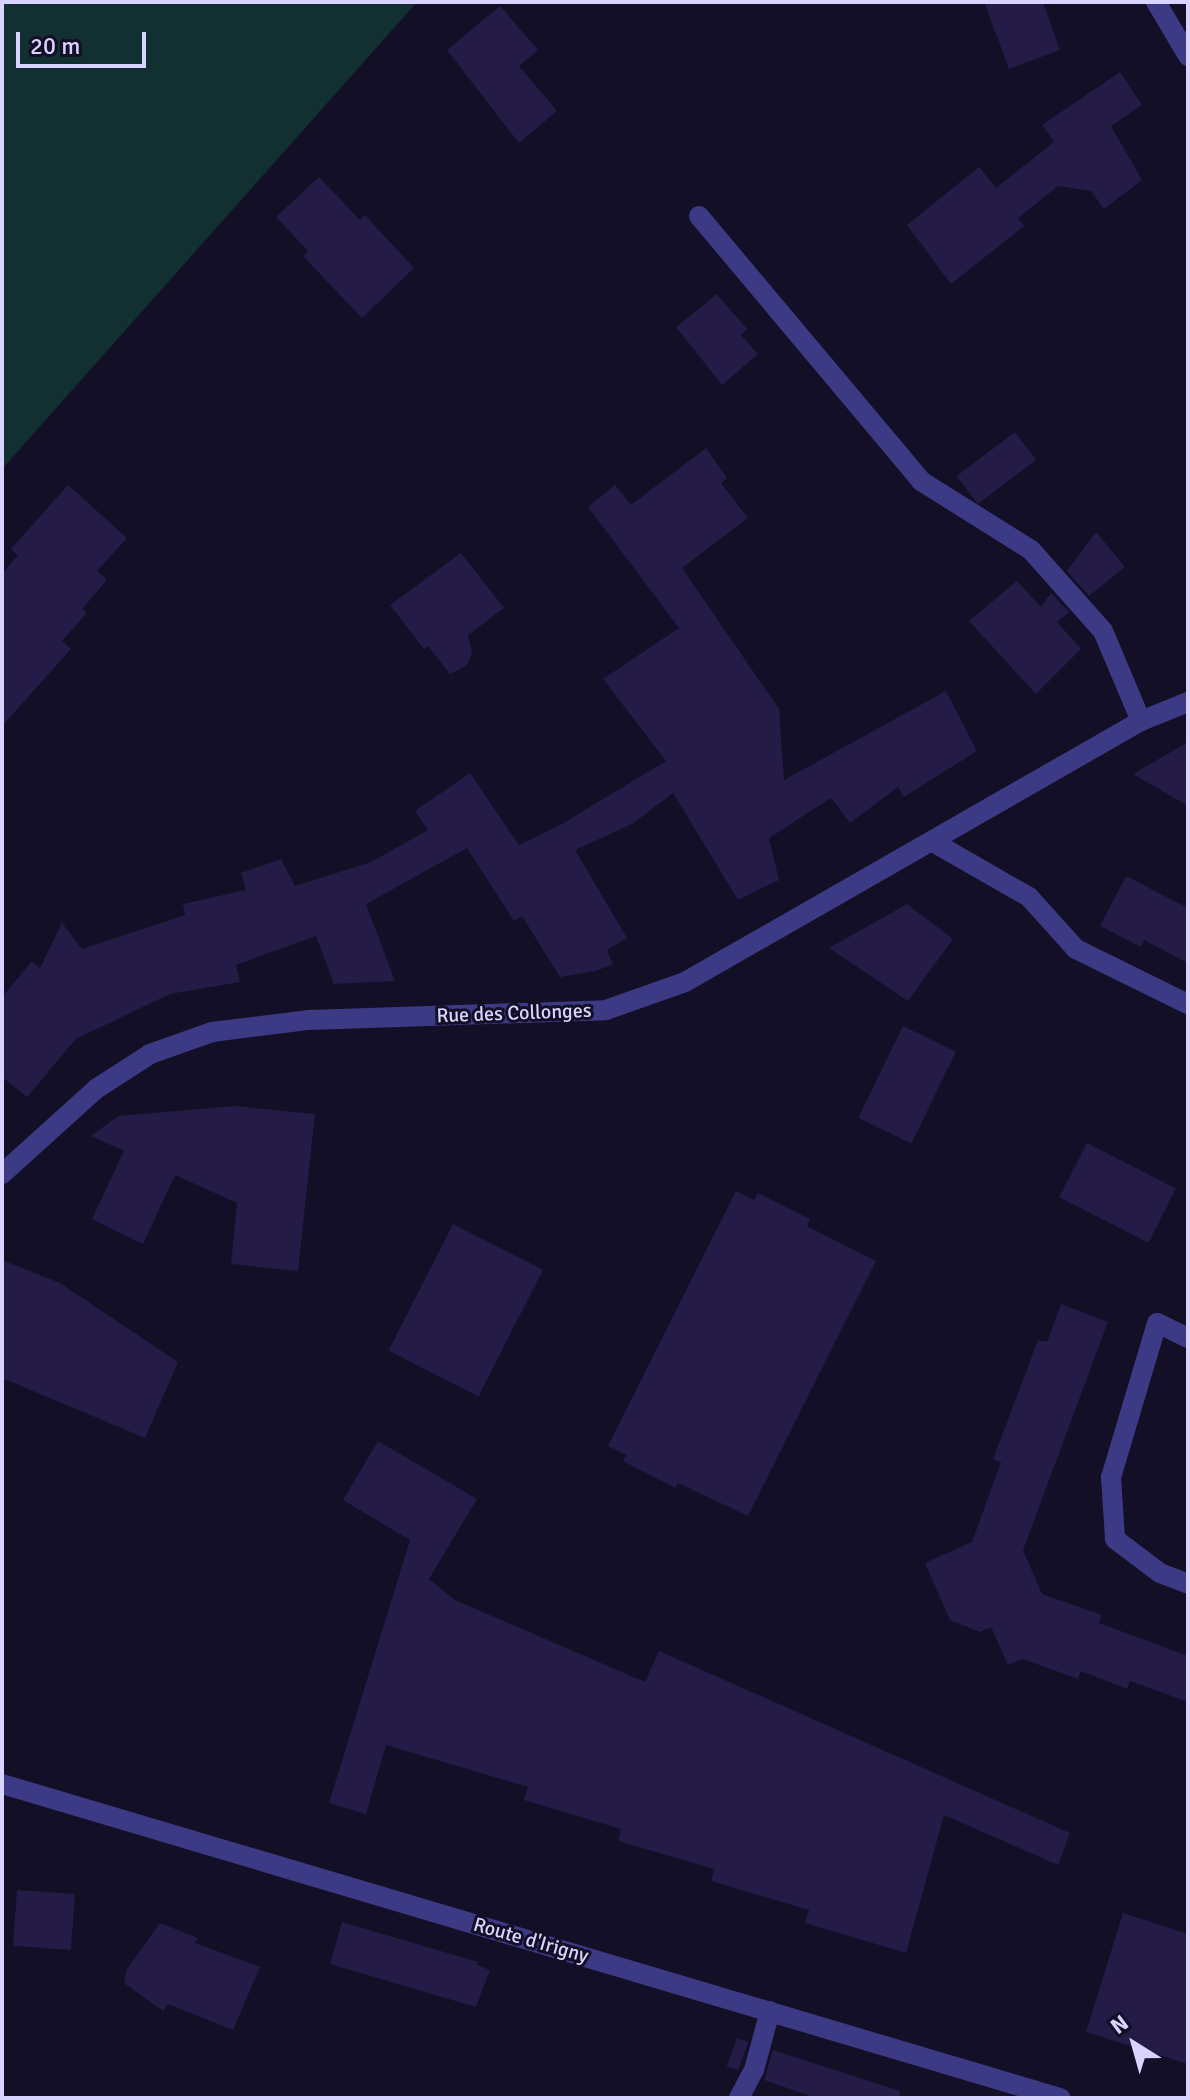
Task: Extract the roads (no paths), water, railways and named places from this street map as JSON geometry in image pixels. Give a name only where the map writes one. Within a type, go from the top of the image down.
[{"type":"street","points":[[1156,2],[1188,56]]},
{"type":"street","points":[[699,216],[921,481],[1031,550],[1103,631],[1141,721]]},
{"type":"street","name":"Rue des Collonges","points":[[2,1174],[96,1089],[150,1054],[212,1032],[309,1020],[606,1010],[685,982],[1141,721],[1188,702]]},
{"type":"street","points":[[933,842],[1029,897],[1076,949],[1188,1004]]},
{"type":"street","points":[[1188,1338],[1157,1323],[1111,1477],[1115,1539],[1160,1573],[1188,1584]]},
{"type":"street","name":"Route d'Irigny","points":[[2,1784],[1060,2098]]},
{"type":"street","points":[[739,2098],[754,2070],[770,2011]]}]
